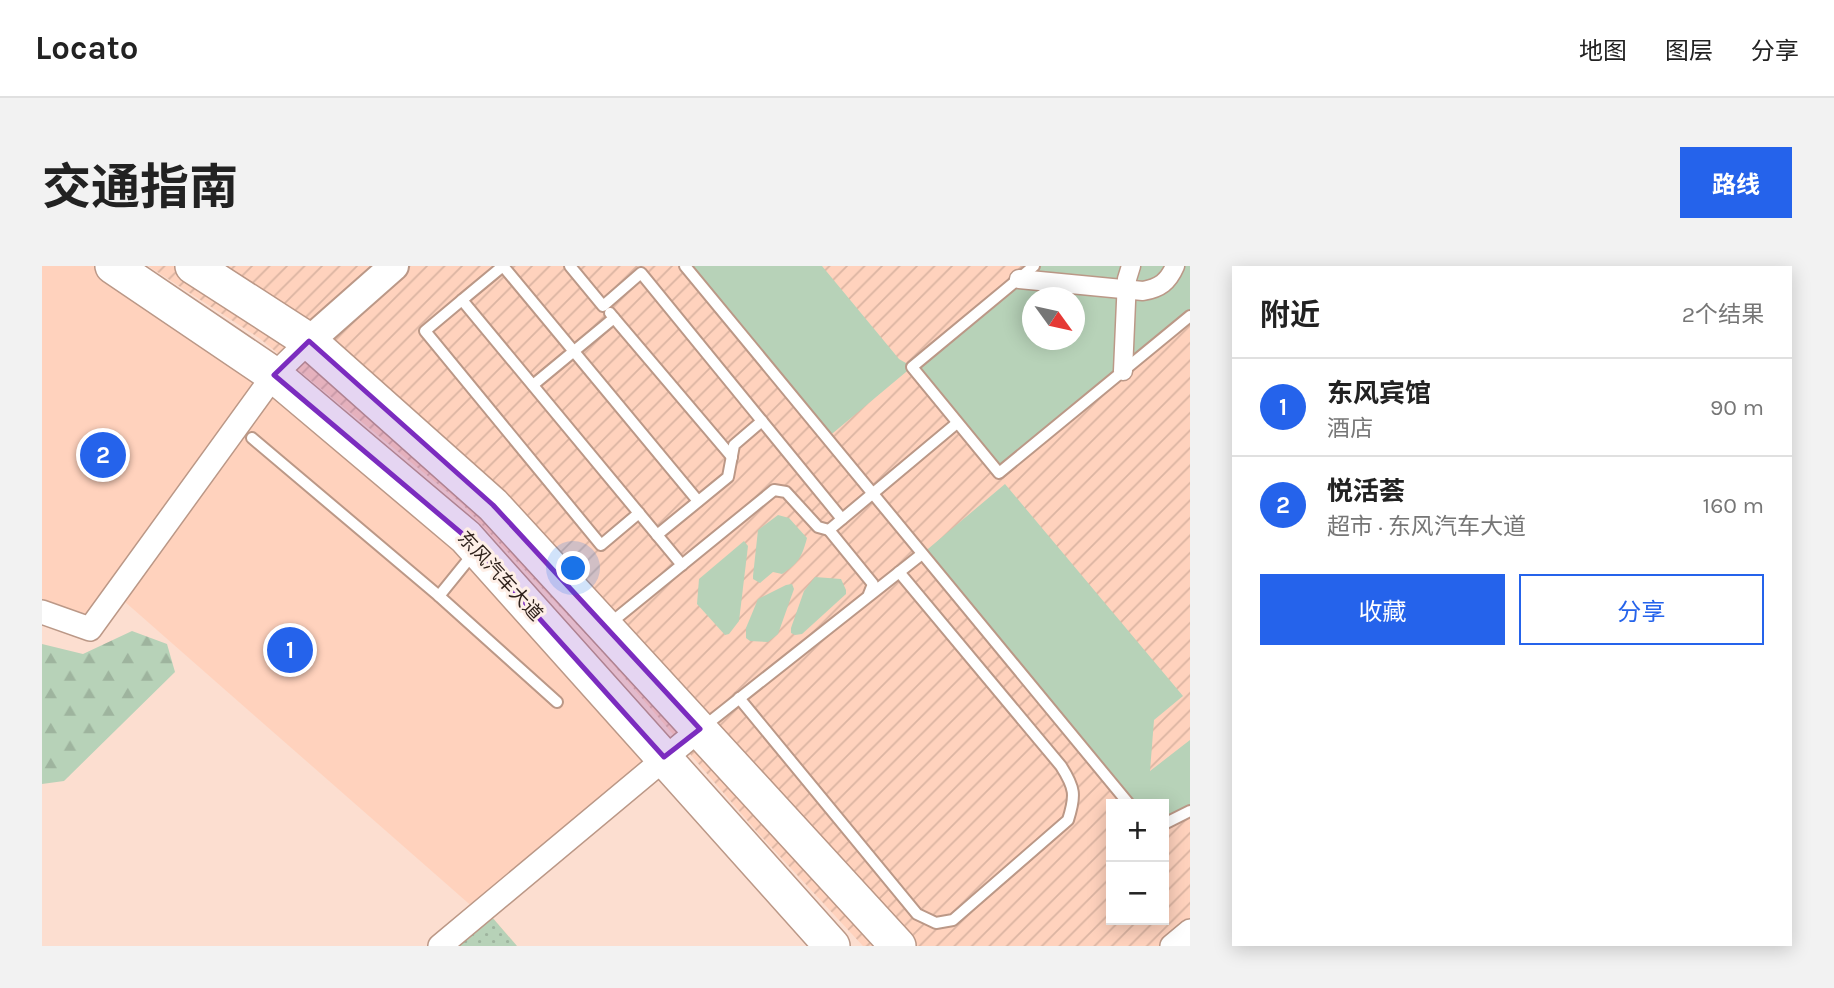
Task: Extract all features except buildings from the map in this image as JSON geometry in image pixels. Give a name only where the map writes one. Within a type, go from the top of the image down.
[{"type":"main road","name":"东风汽车大道","points":[[113,266],[274,375],[466,537],[832,946]]},
{"type":"main road","points":[[193,266],[309,341],[493,505],[898,946]]},
{"type":"street","points":[[42,612],[90,629],[274,375],[394,266]]},
{"type":"street","points":[[1123,371],[1126,290],[1131,266]]},
{"type":"street","points":[[1019,279],[1143,291],[1157,288],[1169,280],[1175,266]]},
{"type":"street","points":[[440,946],[700,729]]},
{"type":"street","points":[[1172,946],[1190,931]]},
{"type":"lane","points":[[639,513],[601,545],[425,331],[503,266],[698,501]]},
{"type":"lane","points":[[570,266],[732,457]]},
{"type":"lane","points":[[685,266],[1125,799]]},
{"type":"lane","points":[[1034,266],[912,366],[999,473],[1190,316]]},
{"type":"lane","points":[[603,306],[641,273],[842,519]]},
{"type":"lane","points":[[462,300],[682,565]]},
{"type":"lane","points":[[533,385],[614,318]]},
{"type":"lane","points":[[657,535],[728,477],[734,445],[762,421]]},
{"type":"lane","points":[[829,530],[957,423]]},
{"type":"lane","points":[[252,438],[439,596],[557,702]]},
{"type":"lane","points":[[606,627],[774,490],[786,492],[818,527],[829,530],[873,584],[868,597]]},
{"type":"lane","points":[[439,596],[477,549]]},
{"type":"lane","points":[[700,729],[922,554]]},
{"type":"lane","points":[[739,698],[917,914],[936,923],[953,920],[1068,820],[1074,801],[1073,785],[1061,766],[899,572]]},
{"type":"lane","points":[[1169,822],[1190,811]]},
{"type":"highlighted area","points":[[309,341],[493,505],[700,729],[664,757],[466,537],[274,375]]},
{"type":"shaded area","points":[[42,266],[104,266],[466,537],[664,757],[485,909],[517,946],[116,594],[93,616],[42,599]]},
{"type":"shaded area","points":[[148,266],[1190,266],[1190,946],[863,946],[758,833],[597,646],[462,504],[259,338]]},
{"type":"green space","points":[[685,266],[822,266],[899,359],[911,366],[1034,266],[1190,266],[1190,316],[999,473],[912,367],[827,438]]},
{"type":"green space","points":[[1005,484],[1183,696],[1154,720],[1150,771],[1190,740],[1190,811],[1169,822],[1169,799],[1125,799],[922,554]]},
{"type":"green space","points":[[778,515],[789,518],[807,538],[801,555],[792,567],[782,574],[773,572],[760,583],[753,579],[758,530]]},
{"type":"green space","points":[[744,541],[748,546],[739,621],[729,634],[725,635],[697,604],[699,579]]},
{"type":"green space","points":[[815,577],[841,579],[846,594],[802,634],[795,635],[791,633],[791,628],[804,591]]},
{"type":"green space","points":[[792,584],[794,589],[778,634],[768,642],[750,641],[746,638],[746,628],[758,599]]},
{"type":"green space","points":[[132,631],[167,644],[175,672],[64,781],[42,784],[42,644],[83,654]]},
{"type":"green space","points":[[485,909],[517,946],[440,946]]},
{"type":"place","name":"悦活荟","points":[[103,455]]},
{"type":"place","name":"东风宾馆","points":[[290,650]]}]
